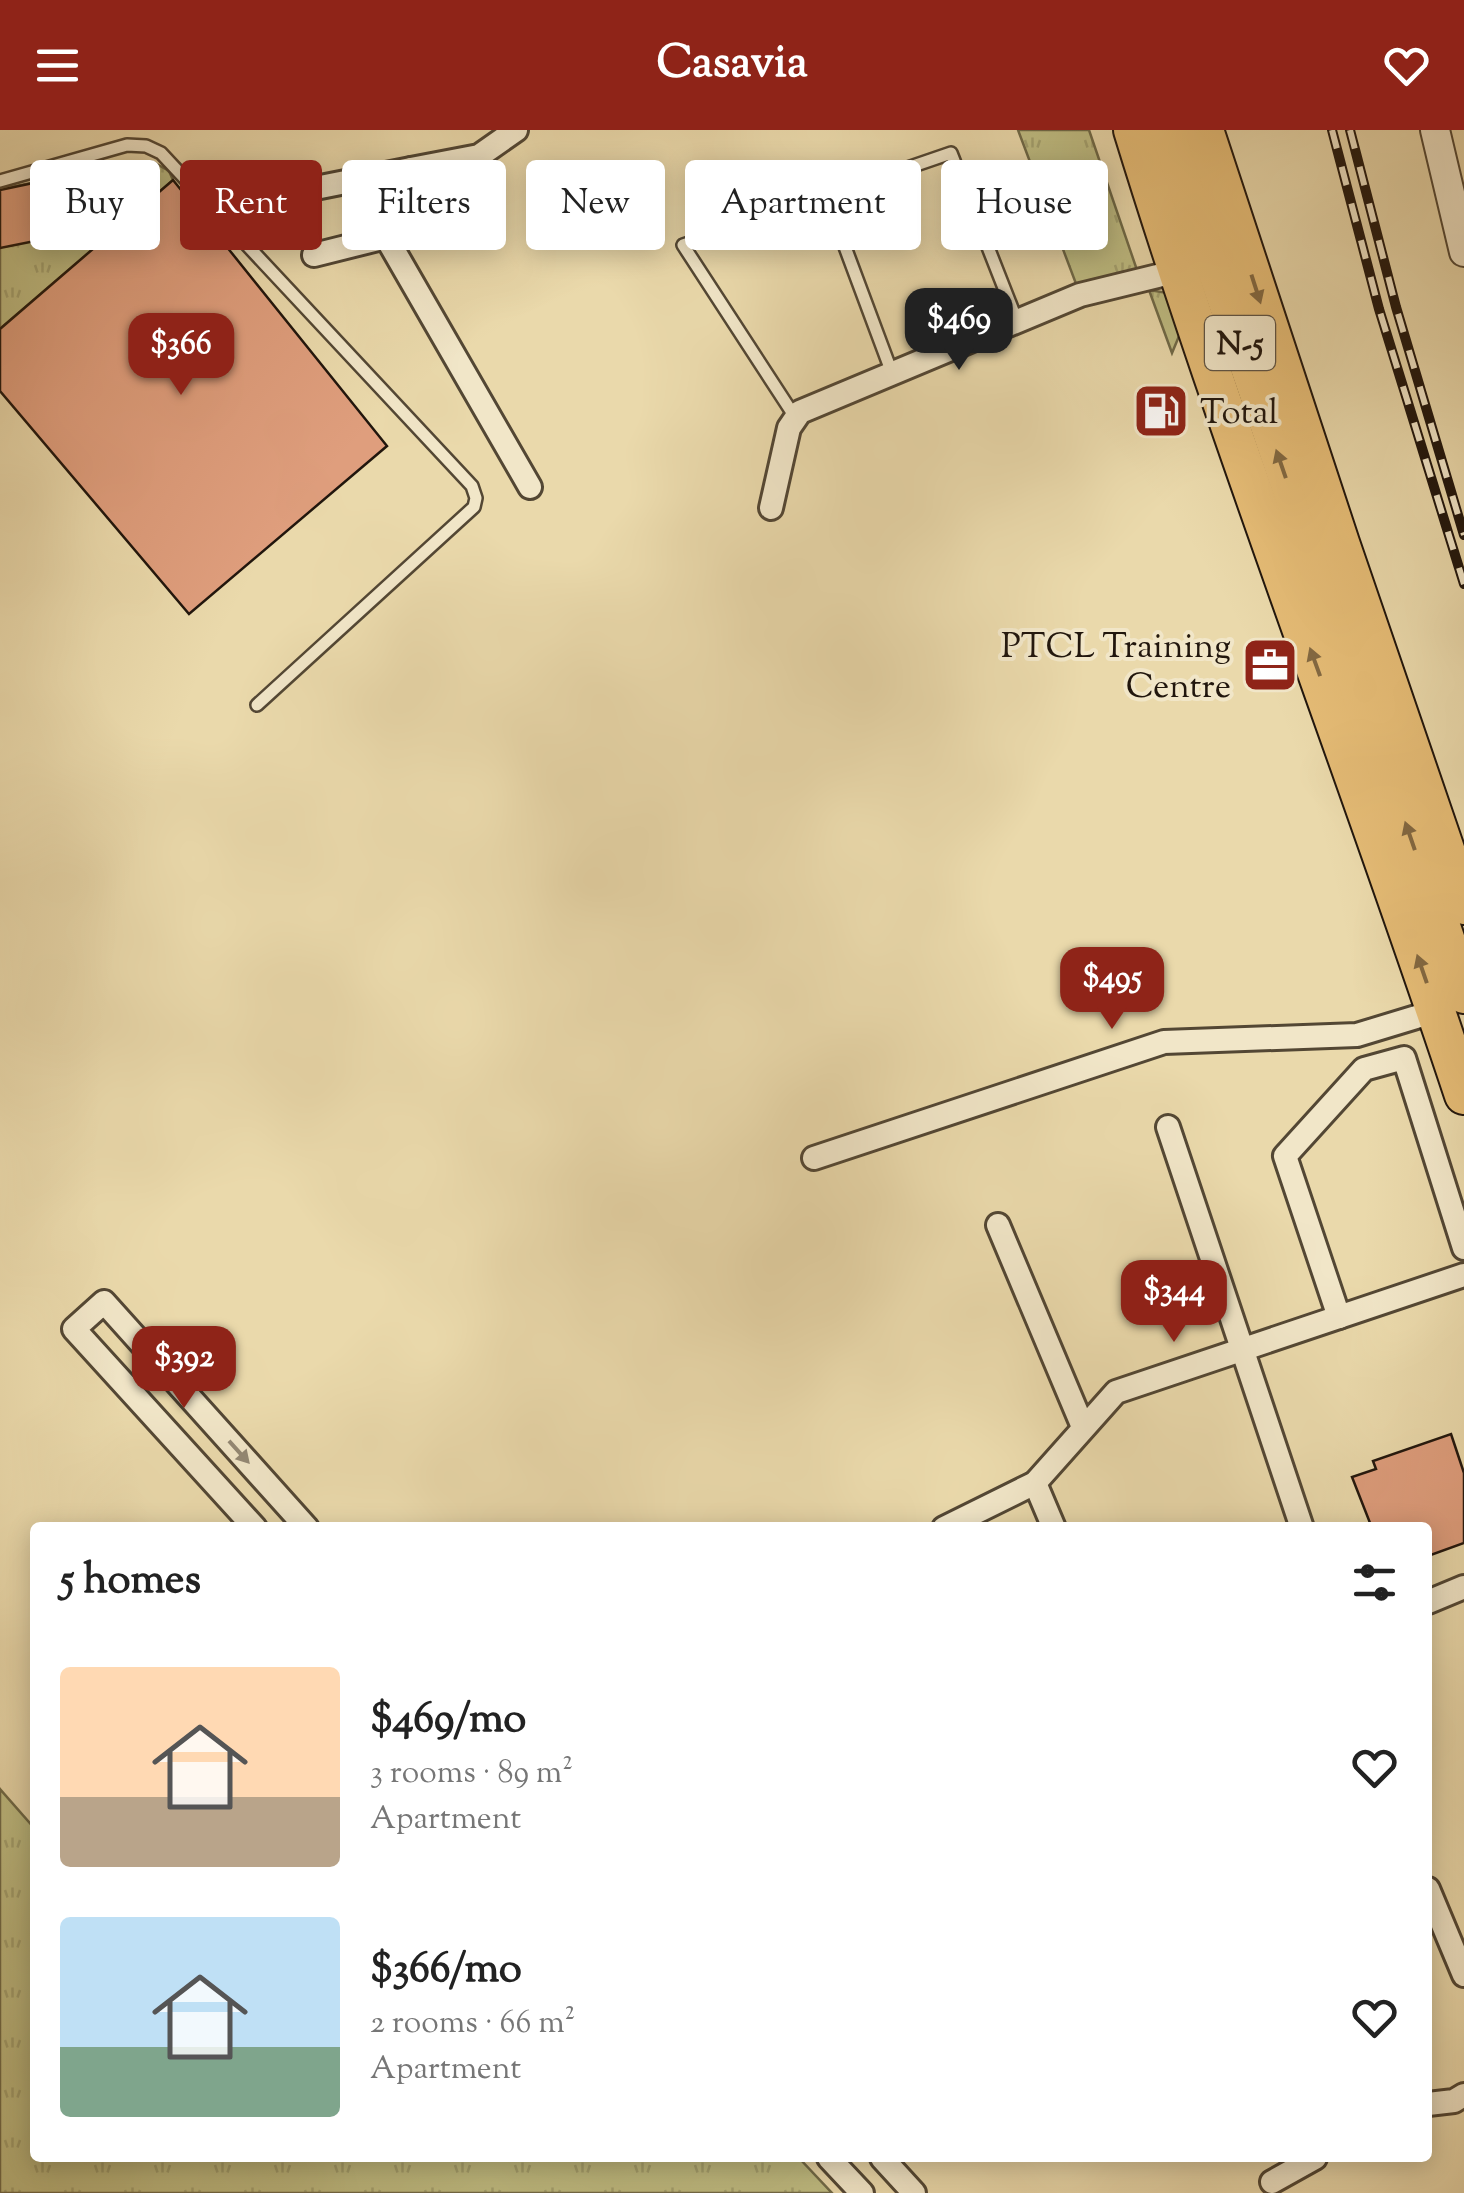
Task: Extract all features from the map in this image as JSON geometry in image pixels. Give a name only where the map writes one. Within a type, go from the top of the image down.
[{"type":"highway","points":[[1133,130],[1178,271],[1450,1003]]},
{"type":"highway","name":"N-5","points":[[1168,130],[1326,550]]},
{"type":"highway","name":"N-5","points":[[1204,130],[1326,550]]},
{"type":"highway","points":[[1326,550],[1464,905]]},
{"type":"highway","points":[[1326,550],[1450,1003],[1464,1095]]},
{"type":"street","points":[[458,160],[479,156],[516,130]]},
{"type":"street","points":[[1435,130],[1464,252]]},
{"type":"street","points":[[314,256],[342,249]]},
{"type":"street","points":[[394,250],[530,486]]},
{"type":"street","points":[[771,508],[789,428],[795,417],[809,407],[1080,295],[1178,271]]},
{"type":"street","points":[[814,1158],[1164,1042],[1357,1035],[1450,1003]]},
{"type":"street","points":[[1339,1317],[1284,1156],[1364,1069],[1404,1058],[1464,1248]]},
{"type":"street","points":[[1168,1128],[1300,1522]]},
{"type":"street","points":[[998,1225],[1083,1427]]},
{"type":"street","points":[[956,1522],[1034,1483],[1116,1392],[1464,1275]]},
{"type":"street","points":[[250,1522],[74,1329],[104,1302],[302,1522]]},
{"type":"street","points":[[1034,1483],[1051,1522]]},
{"type":"street","points":[[1432,1600],[1464,1587]]},
{"type":"street","points":[[1432,1899],[1464,1975]]},
{"type":"street","points":[[1432,2103],[1464,2095]]},
{"type":"street","points":[[834,2162],[862,2193]]},
{"type":"street","points":[[886,2162],[914,2193]]},
{"type":"street","points":[[1272,2182],[1308,2162]]},
{"type":"lane","points":[[0,182],[127,145],[146,146],[160,153],[472,486],[474,508],[257,706]]},
{"type":"lane","points":[[921,163],[951,153],[1017,321]]},
{"type":"lane","points":[[686,250],[795,417]]},
{"type":"lane","points":[[846,250],[892,373]]},
{"type":"green space","points":[[1018,130],[1089,130],[1099,160],[1029,160]]},
{"type":"green space","points":[[160,166],[169,171],[173,180],[160,191]]},
{"type":"green space","points":[[30,183],[30,250],[92,250],[0,329],[0,189]]},
{"type":"green space","points":[[1108,185],[1138,273],[1078,289],[1063,250],[1108,250]]},
{"type":"green space","points":[[1149,290],[1174,294],[1184,324],[1172,353]]},
{"type":"green space","points":[[0,1789],[30,1823],[30,2162],[803,2162],[832,2193],[0,2193]]},
{"type":"building","points":[[173,180],[180,189],[180,250],[229,250],[387,446],[189,614],[0,391],[0,329],[92,250],[160,250],[160,191]]},
{"type":"building","points":[[30,184],[30,242],[0,248],[0,190]]},
{"type":"building","points":[[1451,1434],[1464,1473],[1464,1543],[1432,1555],[1432,1522],[1370,1522],[1352,1477],[1376,1469],[1373,1461]]},
{"type":"railway","points":[[1332,130],[1379,309],[1464,584]]},
{"type":"railway","points":[[1350,130],[1396,307],[1464,535]]},
{"type":"place","name":"Total","points":[[1161,411]]},
{"type":"place","name":"PTCL Training Centre","points":[[1270,665]]}]
